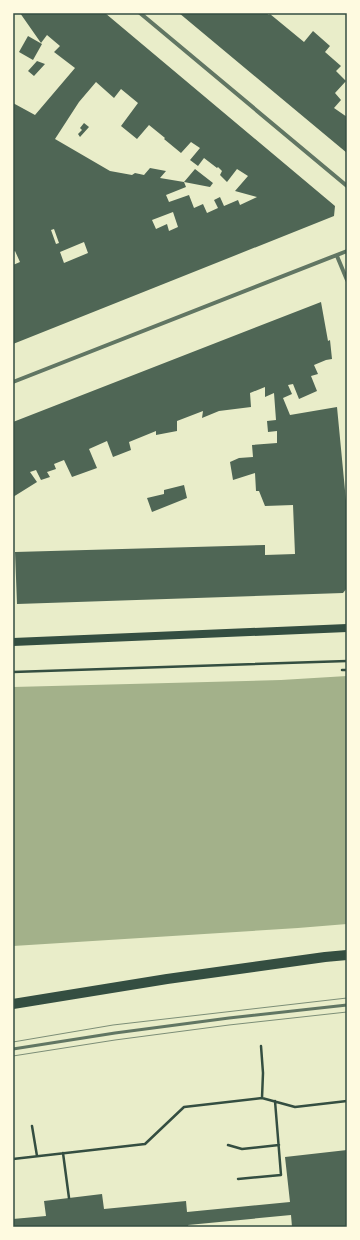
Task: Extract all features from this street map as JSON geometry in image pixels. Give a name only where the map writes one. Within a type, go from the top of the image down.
[{"type":"main road","points":[[13,642],[347,628]]},
{"type":"main road","points":[[13,1004],[167,979],[347,955]]},
{"type":"street","points":[[140,13],[347,186]]},
{"type":"street","points":[[13,382],[347,252]]},
{"type":"street","points":[[337,256],[347,280]]},
{"type":"lane","points":[[13,1049],[115,1033],[347,1005]]},
{"type":"path","points":[[13,672],[347,661]]},
{"type":"path","points":[[342,670],[347,670]]},
{"type":"path","points":[[261,1046],[263,1073],[262,1098]]},
{"type":"path","points":[[13,1159],[145,1144],[184,1106],[262,1098],[295,1107],[347,1101]]},
{"type":"path","points":[[238,1179],[281,1175],[275,1101]]},
{"type":"path","points":[[32,1126],[37,1156]]},
{"type":"path","points":[[228,1145],[242,1148],[279,1145]]},
{"type":"path","points":[[63,1153],[69,1198]]},
{"type":"shaded area","points":[[347,676],[347,924],[13,946],[13,687],[281,680]]},
{"type":"building","points":[[20,13],[105,13],[335,206],[334,216],[13,344],[13,265],[20,262],[15,251],[13,252],[13,103],[35,115],[75,68],[54,52],[60,46],[47,35],[41,43]],"holes":[[[96,82],[114,98],[121,89],[138,103],[121,126],[137,139],[149,125],[181,153],[191,142],[200,148],[190,160],[198,166],[204,158],[222,171],[220,175],[227,182],[237,169],[248,176],[235,191],[257,197],[240,205],[238,200],[224,206],[220,197],[214,200],[218,208],[207,213],[203,204],[194,208],[189,195],[169,202],[166,195],[186,187],[184,182],[160,178],[166,171],[150,168],[144,175],[135,173],[132,175],[110,171],[55,139],[79,102]],[[173,212],[178,227],[169,231],[167,224],[156,229],[152,220]],[[54,229],[59,243],[56,244],[51,230]],[[84,242],[88,253],[64,263],[60,252]]]},
{"type":"building","points":[[179,13],[266,13],[269,15],[270,14],[304,42],[313,31],[330,46],[325,52],[341,66],[336,71],[346,81],[335,93],[341,100],[334,108],[347,117],[347,153]]},
{"type":"building","points":[[28,36],[42,44],[33,60],[19,52]]},
{"type":"building","points":[[37,61],[45,64],[34,76],[28,71]]},
{"type":"building","points":[[84,123],[89,127],[80,137],[78,134],[82,130],[80,128]]},
{"type":"building","points":[[195,169],[213,183],[210,187],[184,182]]},
{"type":"building","points":[[321,302],[328,341],[330,340],[332,359],[314,365],[318,374],[311,376],[317,391],[299,399],[293,384],[288,385],[292,394],[283,398],[290,415],[337,407],[347,511],[347,588],[343,593],[17,604],[15,552],[265,545],[265,555],[295,554],[293,505],[265,506],[259,491],[256,491],[255,473],[233,480],[230,462],[239,458],[253,457],[252,445],[277,443],[277,431],[268,432],[267,421],[276,420],[274,393],[265,397],[265,387],[250,393],[251,407],[219,411],[202,418],[203,411],[177,421],[177,431],[156,435],[156,431],[129,442],[131,450],[113,457],[107,441],[89,449],[97,468],[72,477],[64,460],[54,464],[56,469],[47,472],[50,477],[41,480],[36,470],[30,472],[37,482],[13,497],[13,422]]},
{"type":"building","points":[[184,485],[187,498],[152,512],[147,498],[164,494],[164,490]]},
{"type":"building","points":[[347,1150],[347,1227],[292,1227],[291,1215],[188,1225],[189,1227],[13,1227],[13,1219],[46,1216],[44,1201],[102,1194],[104,1209],[186,1201],[187,1212],[290,1202],[285,1157]]},
{"type":"tram line","points":[[13,1042],[113,1025],[347,998]]},
{"type":"tram line","points":[[13,1056],[115,1040],[229,1025],[347,1012]]}]
